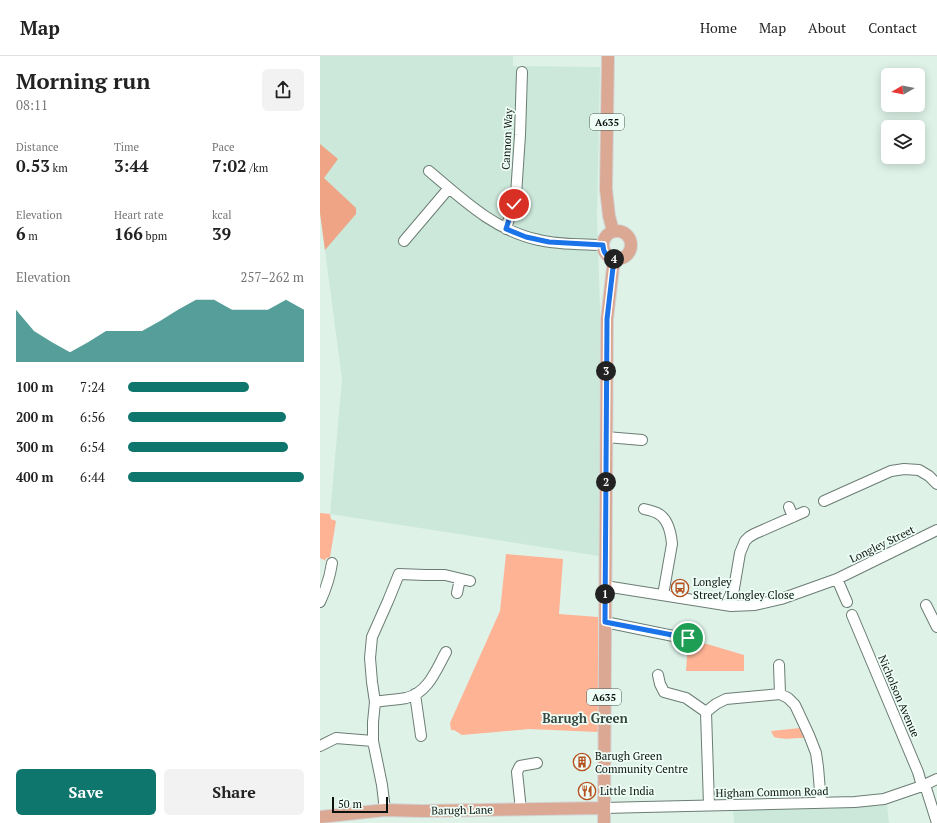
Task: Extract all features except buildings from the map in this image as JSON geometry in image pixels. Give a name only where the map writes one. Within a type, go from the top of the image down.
[{"type":"main road","name":"A635","points":[[608,56],[606,189],[609,216],[613,231]]},
{"type":"main road","points":[[613,231],[626,234],[631,242],[630,251],[626,257],[622,259],[614,259],[606,255],[603,245],[606,235],[613,231]]},
{"type":"main road","name":"A635","points":[[604,823],[607,319],[614,259]]},
{"type":"main road","name":"Barugh Lane","points":[[320,817],[385,810],[422,811],[604,808]]},
{"type":"street","name":"Cannon Way","points":[[506,229],[516,195],[522,72]]},
{"type":"street","points":[[429,171],[480,213],[506,229],[526,237],[549,242],[603,245]]},
{"type":"street","points":[[404,241],[449,188]]},
{"type":"street","points":[[606,437],[642,440]]},
{"type":"street","points":[[836,508],[828,500],[891,471],[904,469],[918,470],[929,476],[937,484]]},
{"type":"street","points":[[789,507],[793,517]]},
{"type":"street","points":[[644,509],[657,513],[662,517],[671,537],[672,544],[663,595]]},
{"type":"street","points":[[731,606],[740,554],[748,536],[804,512]]},
{"type":"street","name":"Longley Street","points":[[605,586],[731,606],[755,605],[837,579],[937,530]]},
{"type":"street","points":[[320,602],[330,579],[332,563]]},
{"type":"street","points":[[385,810],[373,741],[375,702],[370,658],[372,637],[399,574],[445,575],[465,580],[457,593]]},
{"type":"street","points":[[837,579],[847,602]]},
{"type":"street","points":[[926,605],[937,627]]},
{"type":"street","name":"Nicholson Avenue","points":[[852,615],[924,785],[937,823]]},
{"type":"street","points":[[605,622],[688,638]]},
{"type":"street","points":[[375,702],[407,698],[424,688],[446,652]]},
{"type":"street","points":[[779,665],[780,694]]},
{"type":"street","points":[[658,675],[664,692],[686,698],[706,712]]},
{"type":"street","points":[[415,694],[421,736]]},
{"type":"street","points":[[706,712],[716,704],[726,699],[780,694],[788,698],[795,705],[816,753],[821,803]]},
{"type":"street","points":[[706,712],[709,805]]},
{"type":"street","points":[[320,746],[336,738],[373,741]]},
{"type":"street","points":[[521,810],[517,772],[520,766],[536,763]]},
{"type":"street","name":"Higham Common Road","points":[[604,808],[855,802],[884,799],[937,779]]},
{"type":"shaded area","points":[[320,56],[513,56],[513,66],[600,67],[597,216],[600,308],[599,556],[330,514],[342,379],[320,213]]},
{"type":"shaded area","points":[[320,144],[338,159],[324,178],[356,208],[356,214],[325,250],[320,213]]},
{"type":"shaded area","points":[[320,513],[330,514],[331,519],[336,521],[330,557],[325,559],[326,561],[320,558]]},
{"type":"shaded area","points":[[506,554],[563,559],[559,614],[598,617],[598,732],[529,729],[462,735],[454,730],[451,730],[450,723],[500,611]]},
{"type":"shaded area","points":[[688,643],[707,644],[744,655],[744,671],[686,671]]},
{"type":"shaded area","points":[[800,728],[804,738],[777,738],[774,737],[771,731]]},
{"type":"shaded area","points":[[887,805],[889,823],[734,823],[733,810],[821,809]]},
{"type":"place","name":"Longley Street/Longley Close","points":[[680,588]]},
{"type":"place","name":"Barugh Green Community Centre","points":[[582,762]]},
{"type":"place","name":"Little India","points":[[587,791]]},
{"type":"district","name":"Barugh Green","points":[[585,718]]},
{"type":"route","points":[[514,204],[506,229],[526,237],[549,242],[603,245],[606,255],[614,259],[607,319],[605,622],[688,638]]}]
